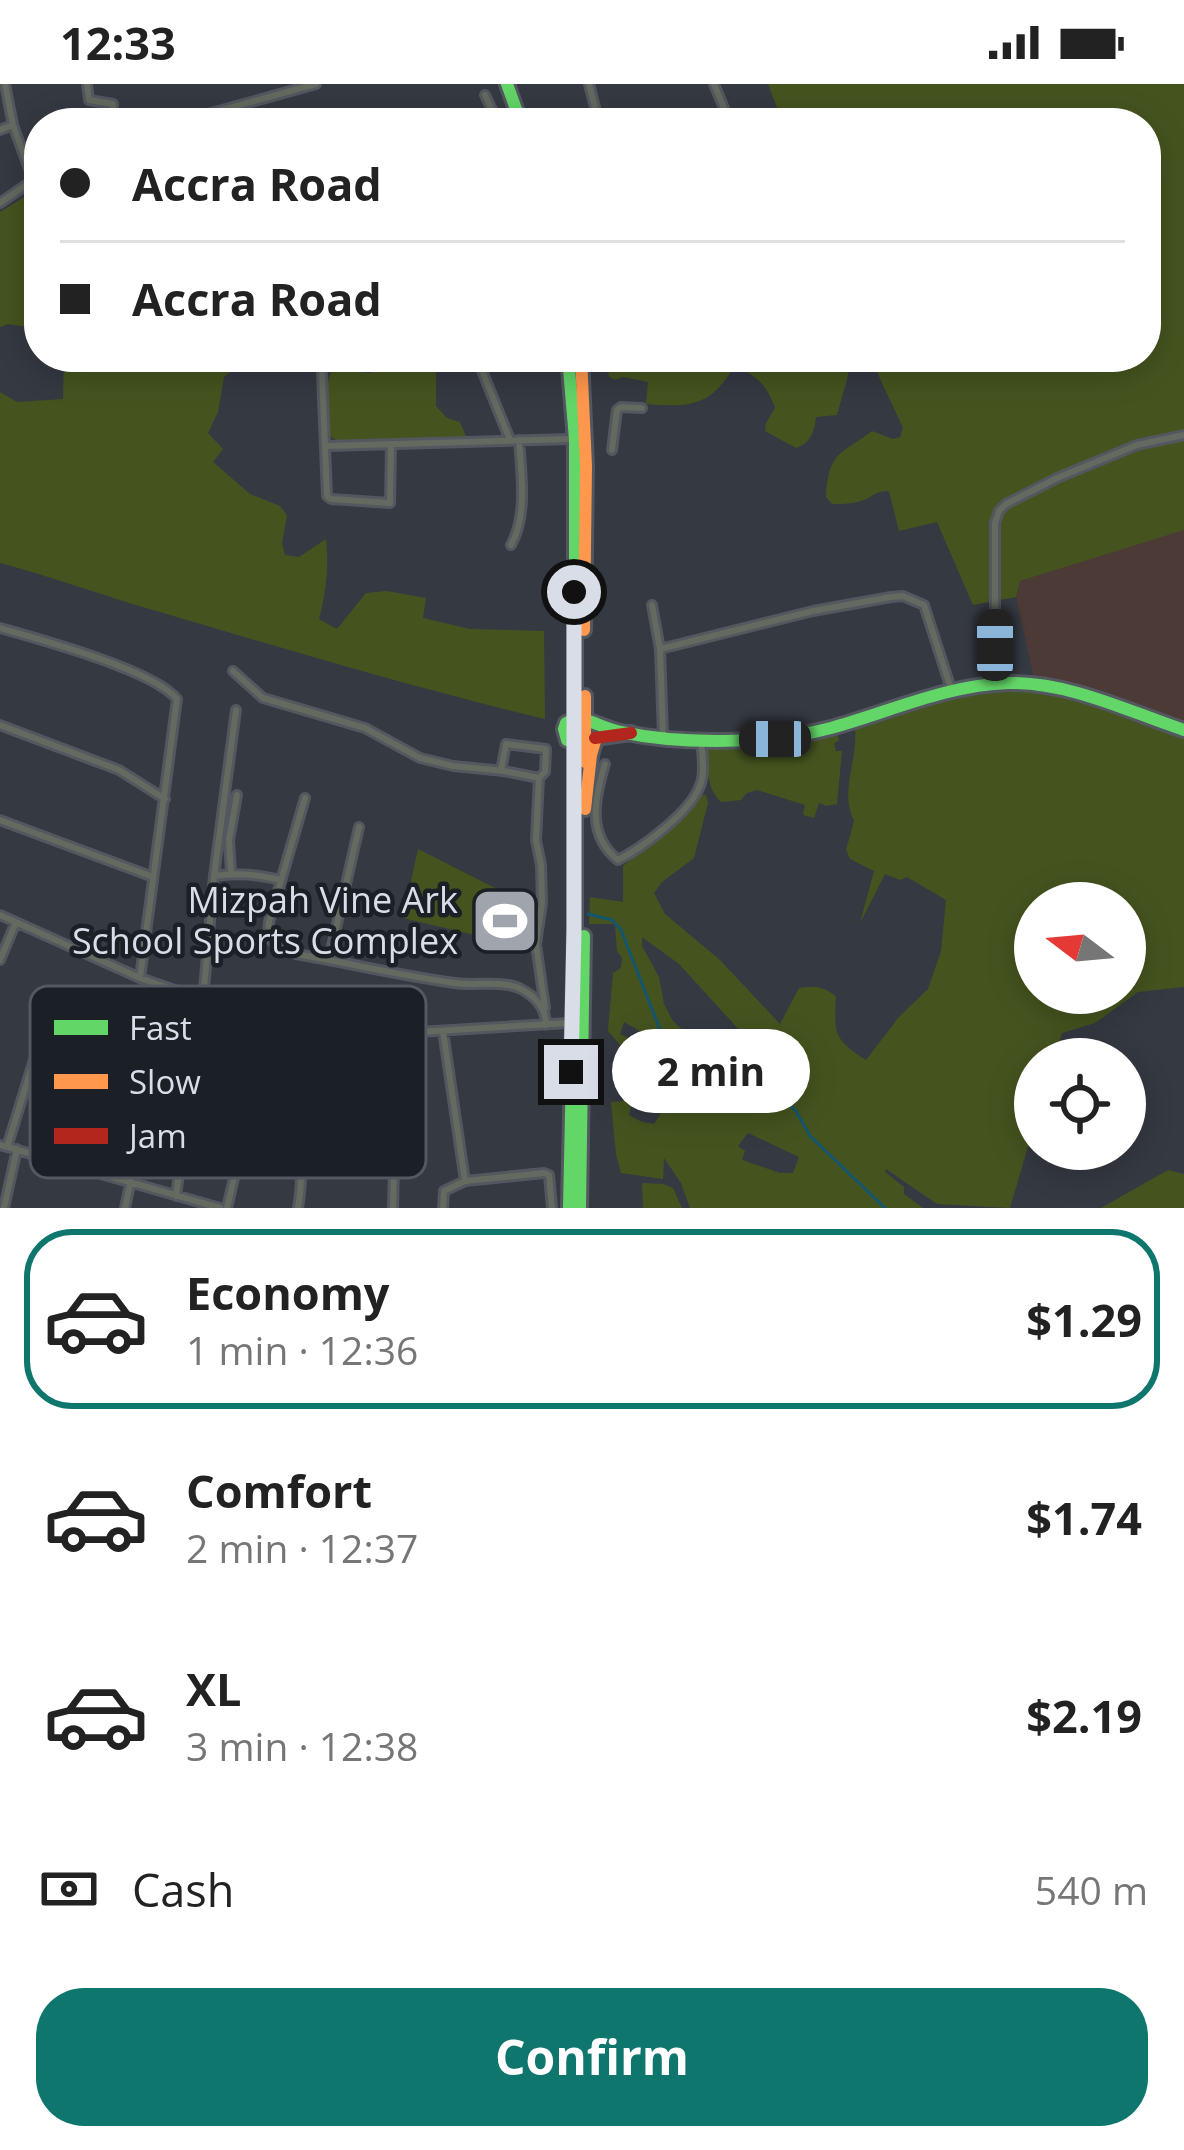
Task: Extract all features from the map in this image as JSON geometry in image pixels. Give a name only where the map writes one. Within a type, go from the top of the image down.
[{"type":"main road","points":[[569,372],[575,439],[575,719],[585,741],[580,1208]]},
{"type":"main road","points":[[575,719],[586,487],[582,372]]},
{"type":"main road","points":[[575,719],[632,733],[775,739],[952,693],[995,684],[1031,684],[1065,690],[1184,730]]},
{"type":"main road","points":[[585,741],[632,733]]},
{"type":"main road","points":[[568,1208],[585,741]]},
{"type":"street","points":[[5,84],[24,150]]},
{"type":"street","points":[[87,84],[89,100],[113,108]]},
{"type":"street","points":[[229,108],[316,84]]},
{"type":"street","points":[[485,95],[492,108]]},
{"type":"street","points":[[0,130],[13,125]]},
{"type":"street","points":[[483,372],[514,440],[521,506],[512,545]]},
{"type":"street","points":[[322,374],[327,496],[391,501],[391,445]]},
{"type":"street","points":[[611,450],[617,410],[642,408]]},
{"type":"street","points":[[995,684],[995,523],[999,511],[1057,478],[1137,445],[1184,435]]},
{"type":"street","points":[[327,446],[575,439]]},
{"type":"street","points":[[660,649],[813,611],[903,596],[924,605],[952,693]]},
{"type":"street","points":[[652,605],[660,649],[663,736]]},
{"type":"street","points":[[0,628],[95,658],[172,693],[177,706],[140,978]]},
{"type":"street","points":[[233,671],[262,698],[365,728],[420,758],[538,778]]},
{"type":"street","points":[[203,986],[236,710]]},
{"type":"street","points":[[0,725],[119,770],[165,799]]},
{"type":"street","points":[[605,764],[595,815],[604,844],[618,860],[670,821],[697,793],[703,770],[701,739]]},
{"type":"street","points":[[501,771],[506,744],[547,752],[544,772],[538,778],[536,840],[542,903],[536,944],[547,1025]]},
{"type":"street","points":[[231,873],[229,841],[237,795]]},
{"type":"street","points":[[305,798],[268,922],[271,942],[296,954],[422,979],[508,984],[524,990],[546,1011]]},
{"type":"street","points":[[1,823],[153,877]]},
{"type":"street","points":[[329,959],[358,827]]},
{"type":"street","points":[[214,876],[255,874],[281,880]]},
{"type":"street","points":[[0,915],[163,986]]},
{"type":"street","points":[[0,960],[16,922]]},
{"type":"street","points":[[426,1032],[572,1023]]},
{"type":"street","points":[[443,1031],[465,1181]]},
{"type":"street","points":[[4,1208],[8,1147],[30,1074]]},
{"type":"street","points":[[443,1208],[444,1191],[465,1181],[544,1174],[551,1181],[552,1208]]},
{"type":"street","points":[[109,1178],[181,1201],[224,1208],[232,1178]]},
{"type":"street","points":[[125,1208],[129,1178]]},
{"type":"street","points":[[298,1208],[300,1178]]},
{"type":"street","points":[[392,1208],[394,1178]]},
{"type":"shaded area","points":[[1184,530],[1184,725],[1034,679],[1016,597],[1020,581]]},
{"type":"green space","points":[[768,84],[1184,84],[1184,530],[1020,581],[1016,597],[973,605],[937,522],[899,531],[889,491],[849,503],[832,504],[826,497],[830,470],[838,456],[872,431],[900,437],[903,428],[877,372],[1161,372],[1161,108],[777,108]]},
{"type":"green space","points":[[24,197],[24,327],[0,327],[0,212]]},
{"type":"green space","points":[[64,372],[230,372],[224,377],[218,412],[208,433],[223,449],[213,462],[250,494],[280,506],[287,515],[285,555],[299,557],[326,539],[319,619],[337,629],[366,593],[387,591],[426,598],[423,618],[470,629],[544,631],[545,719],[352,668],[0,563],[0,392],[17,402],[63,399]]},
{"type":"green space","points":[[331,372],[436,372],[436,406],[447,418],[460,422],[467,439],[340,443],[330,436],[325,391]]},
{"type":"green space","points":[[608,372],[730,372],[706,398],[674,405],[646,404],[648,382],[609,376]]},
{"type":"green space","points":[[848,372],[848,376],[837,415],[816,417],[811,436],[796,448],[765,431],[775,408],[764,387],[748,373]]},
{"type":"green space","points":[[1016,688],[1056,693],[1184,735],[1184,987],[1146,991],[1146,882],[1014,882],[1014,1014],[1107,1014],[1062,1033],[1060,1038],[1014,1038],[1014,1170],[1021,1170],[1010,1208],[937,1204],[886,1169],[904,1187],[904,1194],[923,1208],[690,1208],[664,1158],[663,1179],[621,1173],[611,1102],[623,1101],[641,1065],[608,1031],[613,973],[621,968],[622,958],[615,924],[589,924],[590,897],[623,902],[623,866],[706,795],[694,858],[654,893],[665,914],[720,960],[780,1024],[799,988],[832,993],[838,1035],[866,1060],[928,989],[941,951],[946,900],[907,877],[900,880],[885,874],[860,923],[874,871],[850,859],[846,850],[854,821],[848,797],[854,723],[988,690]],"holes":[[[642,937],[679,964],[741,1032],[705,1041],[673,1021]],[[624,1022],[659,1042],[667,1054],[686,1052],[684,1096],[664,1088],[661,1113],[654,1124],[629,1115],[633,1097],[628,1094],[637,1076],[644,1079],[663,1062],[650,1048],[620,1034]],[[748,1133],[799,1157],[793,1173],[742,1160],[745,1151],[738,1146]]]},
{"type":"green space","points":[[831,730],[839,741],[834,743],[836,751],[842,751],[837,804],[819,803],[814,818],[803,815],[805,805],[757,790],[741,800],[721,802],[713,791],[704,741],[768,742]]},
{"type":"green space","points":[[418,849],[497,889],[483,937],[403,918]]},
{"type":"green space","name":"Mizpah Vine Ark School Sports Complex","points":[[500,889],[520,902],[515,948],[486,939]]},
{"type":"green space","points":[[1168,1170],[1184,1174],[1184,1208],[1101,1208]]},
{"type":"green space","points":[[642,1183],[673,1188],[682,1208],[643,1208]]},
{"type":"waterway","points":[[588,914],[612,920],[621,930],[665,1036],[757,1080],[784,1099],[810,1136],[885,1208]]},
{"type":"traffic: fast","points":[[507,84],[516,108]]},
{"type":"traffic: fast","points":[[569,372],[575,439],[575,929],[569,1208]]},
{"type":"traffic: fast","points":[[579,743],[567,740],[564,729],[578,718],[645,736],[754,740],[831,728],[940,694],[1008,683],[1076,692],[1184,730]]},
{"type":"traffic: fast","points":[[580,1208],[584,936]]},
{"type":"traffic: slow","points":[[582,372],[584,630]]},
{"type":"traffic: slow","points":[[585,696],[585,762]]},
{"type":"traffic: slow","points":[[585,809],[596,738]]},
{"type":"traffic: jam","points":[[595,738],[631,733]]},
{"type":"place","name":"Mizpah Vine Ark School Sports Complex","points":[[505,921]]},
{"type":"route","points":[[571,1072],[574,592]]}]
